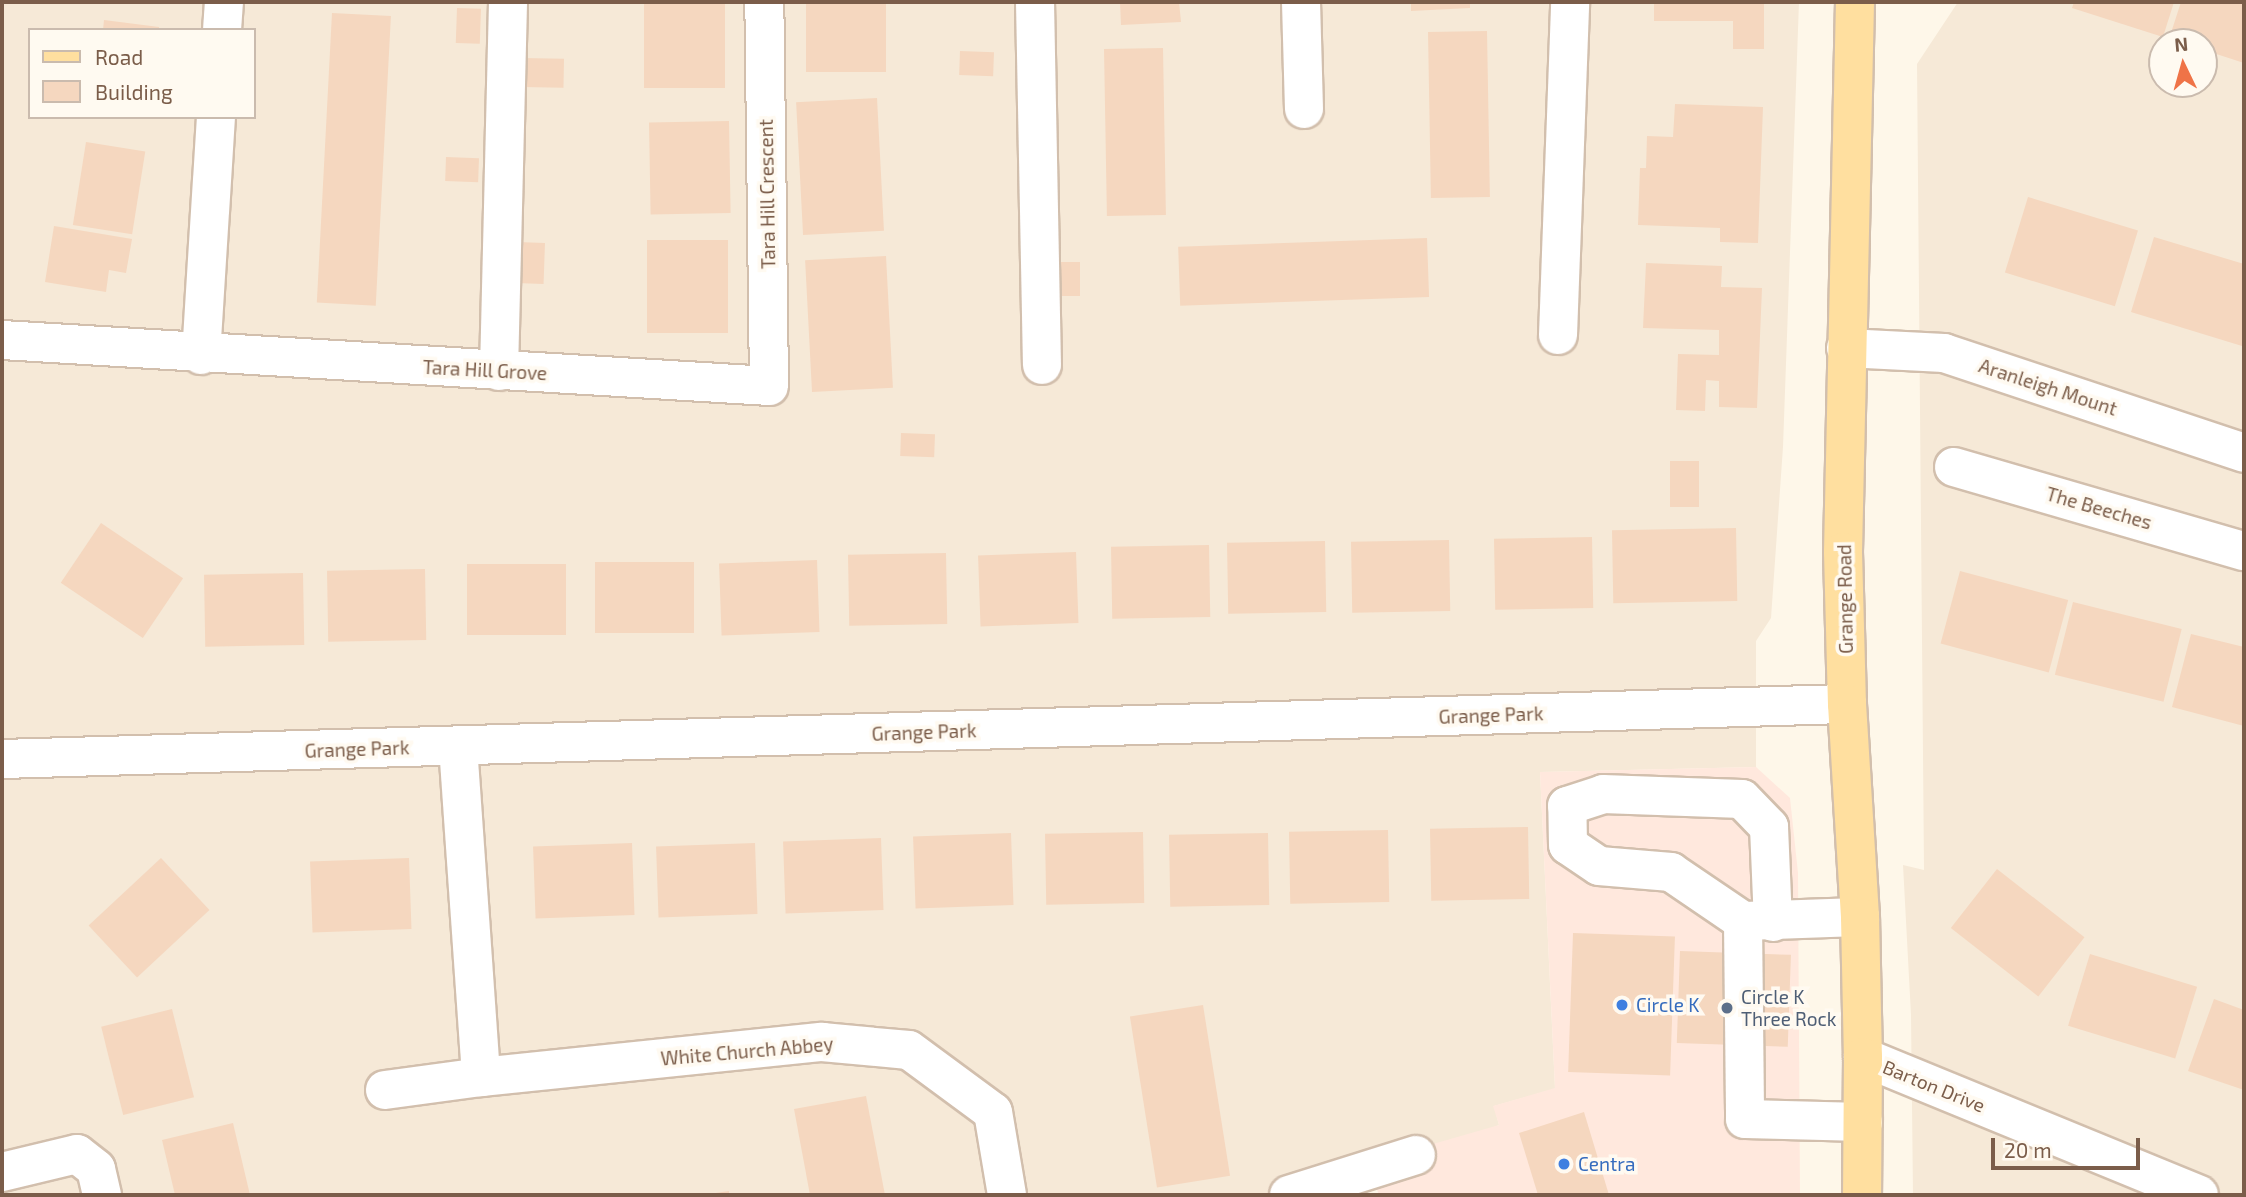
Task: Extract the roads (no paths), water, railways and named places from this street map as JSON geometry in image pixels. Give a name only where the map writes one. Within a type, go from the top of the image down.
[{"type":"main road","name":"Grange Road","points":[[1855,2],[1843,552],[1847,704],[1860,917],[1862,1195]]},
{"type":"street","points":[[222,28],[224,2]]},
{"type":"street","points":[[499,371],[508,2]]},
{"type":"street","name":"Tara Hill Crescent","points":[[764,2],[769,386]]},
{"type":"street","points":[[1035,2],[1042,365]]},
{"type":"street","points":[[1301,2],[1304,109]]},
{"type":"street","points":[[1558,335],[1570,2]]},
{"type":"street","points":[[201,355],[216,119]]},
{"type":"street","name":"Tara Hill Grove","points":[[2,340],[201,355],[769,386]]},
{"type":"street","name":"Aranleigh Mount","points":[[1846,348],[1944,353],[2244,453]]},
{"type":"street","name":"The Beeches","points":[[1954,467],[2244,551]]},
{"type":"street","name":"Grange Park","points":[[2,759],[1847,704]]},
{"type":"street","points":[[458,746],[481,1077]]},
{"type":"street","points":[[1860,917],[1758,921],[1671,872],[1599,866],[1568,845],[1567,806],[1603,794],[1742,799],[1769,827],[1758,921],[1745,1119],[1863,1122]]},
{"type":"street","name":"White Church Abbey","points":[[385,1090],[481,1077],[822,1042],[909,1050],[993,1112],[1007,1195]]},
{"type":"street","name":"Barton Drive","points":[[1863,1056],[2199,1195]]},
{"type":"street","points":[[2,1172],[77,1154],[96,1170],[102,1195]]},
{"type":"street","points":[[1289,1195],[1366,1184],[1416,1155]]},
{"type":"place","name":"Circle K","points":[[1622,1005]]},
{"type":"place","name":"Circle K Three Rock","points":[[1727,1008]]},
{"type":"place","name":"Centra","points":[[1564,1164]]}]
